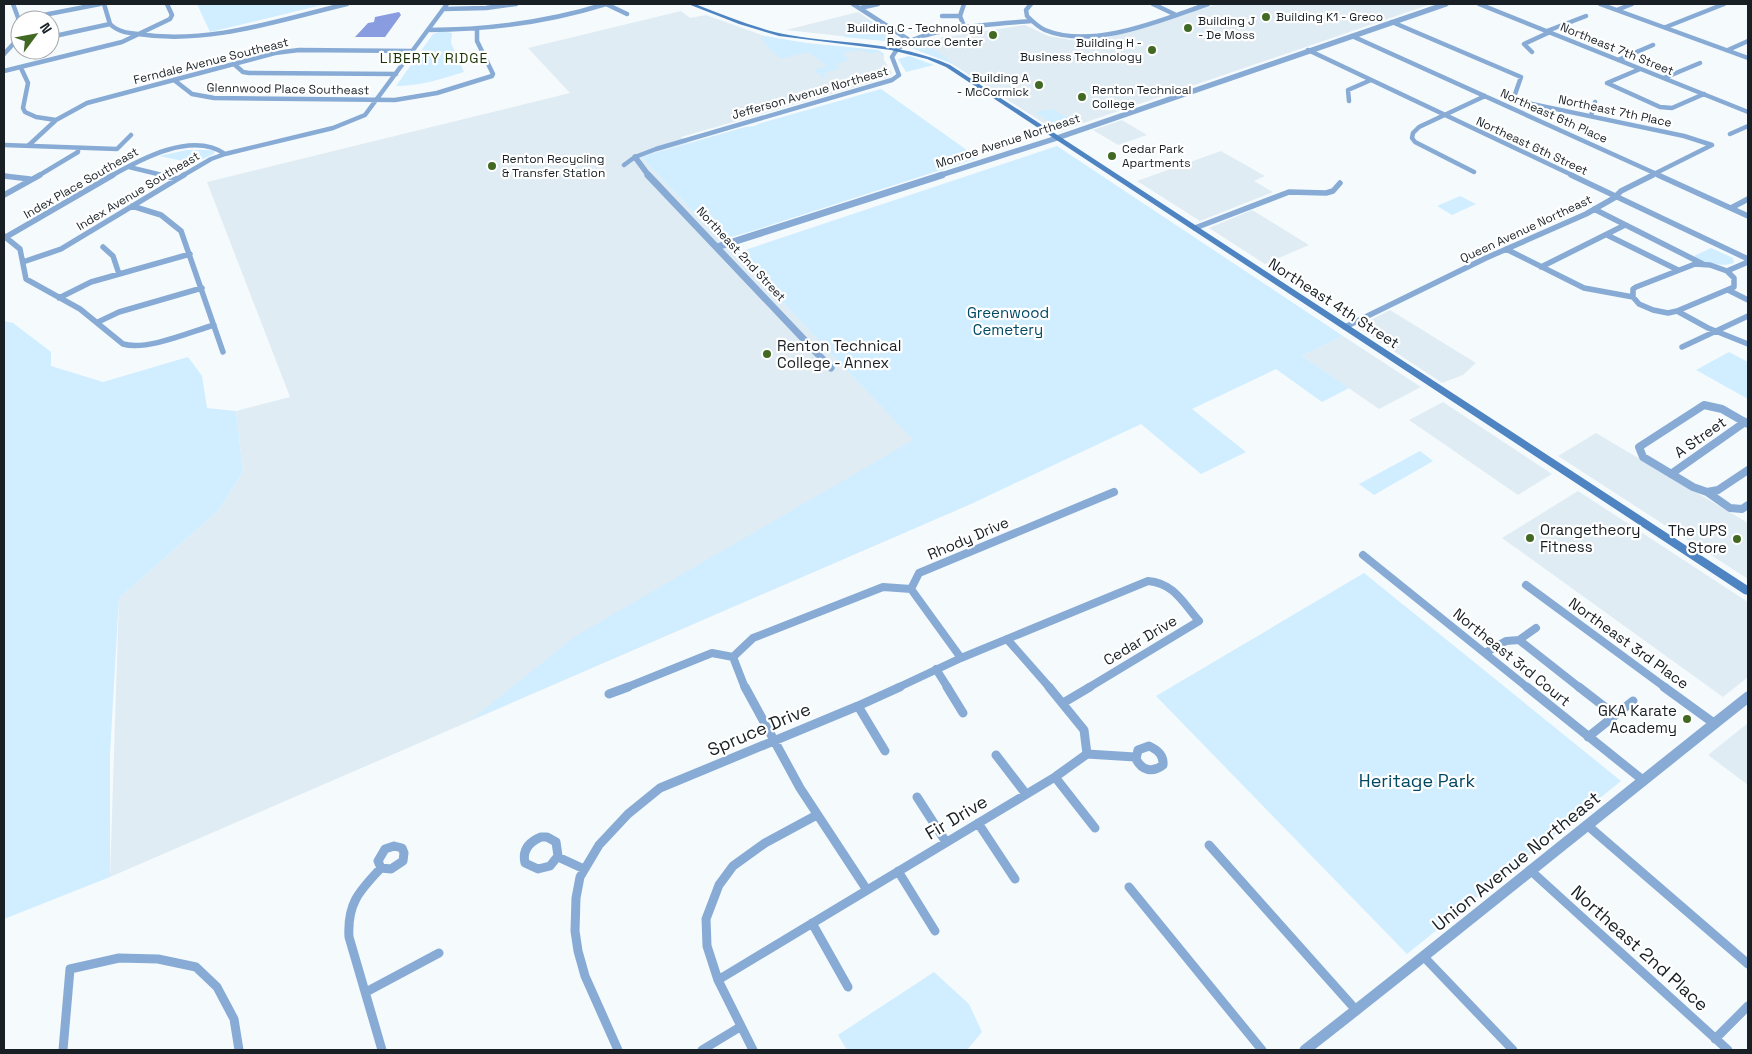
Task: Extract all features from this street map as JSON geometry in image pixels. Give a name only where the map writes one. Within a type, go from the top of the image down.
[{"type":"main road","name":"Northeast 4th Street","points":[[691,4],[770,32],[790,37],[899,49],[924,55],[948,66],[1748,591]]},
{"type":"street","points":[[60,13],[102,4],[110,24],[123,32],[138,35],[190,37],[225,33],[347,4]]},
{"type":"street","points":[[4,72],[114,45],[138,35],[170,19],[172,15],[167,4]]},
{"type":"street","points":[[378,100],[447,4]]},
{"type":"street","points":[[444,9],[516,4]]},
{"type":"street","points":[[428,30],[477,30],[568,15],[606,4],[628,14]]},
{"type":"street","points":[[853,4],[909,40],[965,29],[1031,21]]},
{"type":"street","points":[[860,8],[878,4]]},
{"type":"street","points":[[964,4],[960,16],[965,29]]},
{"type":"street","points":[[1030,4],[1026,10],[1027,16],[1038,27],[1058,35],[1097,37],[1208,4]]},
{"type":"street","points":[[1153,4],[1174,14]]},
{"type":"street","name":"Monroe Avenue Northeast","points":[[717,247],[1057,138],[1446,4]]},
{"type":"street","name":"Northeast 7th Street","points":[[1479,4],[1748,112]]},
{"type":"street","points":[[1600,4],[1748,58]]},
{"type":"street","points":[[1617,10],[1632,4]]},
{"type":"street","points":[[1666,27],[1724,4]]},
{"type":"street","points":[[942,16],[960,16]]},
{"type":"street","points":[[1532,52],[1524,44],[1586,16]]},
{"type":"street","points":[[1392,22],[1521,77],[1512,100],[1502,104]]},
{"type":"street","points":[[60,35],[110,24]]},
{"type":"street","name":"Glennwood Place Southeast","points":[[174,80],[184,91],[201,97],[378,100],[423,96],[488,78],[493,74],[477,41],[477,30]]},
{"type":"street","name":"Northeast 6th Place","points":[[1352,36],[1748,216]]},
{"type":"street","name":"Jefferson Avenue Northeast","points":[[624,165],[634,157],[671,144],[892,80],[899,75],[892,58],[909,40]]},
{"type":"street","points":[[1728,50],[1748,41]]},
{"type":"street","points":[[1618,60],[1653,45]]},
{"type":"street","name":"Ferndale Avenue Southeast","points":[[29,145],[56,120],[87,104],[291,50],[413,51]]},
{"type":"street","name":"Northeast 6th Street","points":[[1308,50],[1748,260]]},
{"type":"street","points":[[1664,78],[1700,63]]},
{"type":"street","points":[[234,64],[243,72],[249,73],[396,74]]},
{"type":"street","points":[[21,68],[28,83],[23,108],[25,112],[36,118],[56,120]]},
{"type":"street","points":[[1640,69],[1608,82],[1610,86],[1660,107],[1672,108],[1704,94]]},
{"type":"street","points":[[1349,100],[1348,90],[1370,80]]},
{"type":"street","points":[[1474,172],[1425,148],[1412,138],[1412,133],[1414,129],[1485,96]]},
{"type":"street","name":"Index Avenue Southeast","points":[[23,262],[61,249],[198,166],[225,154],[352,122],[366,115],[378,100]]},
{"type":"street","name":"Northeast 7th Place","points":[[1512,100],[1684,136],[1712,145]]},
{"type":"street","points":[[1591,116],[1595,102]]},
{"type":"street","points":[[1730,134],[1748,126]]},
{"type":"street","points":[[4,145],[117,149],[131,135]]},
{"type":"street","name":"Queen Avenue Northeast","points":[[1345,327],[1506,249],[1594,209],[1617,197],[1621,191],[1712,145]]},
{"type":"street","name":"Index Place Southeast","points":[[5,237],[129,166],[155,154],[189,147],[218,148],[225,154]]},
{"type":"street","points":[[4,195],[72,157],[78,152],[78,149]]},
{"type":"street","name":"Northeast 2nd Street","points":[[634,157],[831,368]]},
{"type":"street","points":[[129,166],[177,179]]},
{"type":"street","points":[[4,176],[30,179]]},
{"type":"street","points":[[1195,228],[1290,192],[1298,190],[1316,193],[1331,192],[1340,183]]},
{"type":"street","points":[[1731,208],[1748,199]]},
{"type":"street","points":[[132,206],[161,215],[181,232],[224,352]]},
{"type":"street","points":[[1506,249],[1584,288],[1633,297],[1640,304],[1653,310],[1668,313],[1734,287],[1735,281],[1727,271],[1703,264],[1594,209]]},
{"type":"street","points":[[1541,266],[1625,225]]},
{"type":"street","points":[[1606,235],[1678,270]]},
{"type":"street","points":[[5,237],[20,249],[26,279],[32,284],[80,308],[123,344],[138,346],[214,325]]},
{"type":"street","points":[[103,247],[113,256],[119,274]]},
{"type":"street","points":[[59,298],[92,282],[190,254]]},
{"type":"street","points":[[1727,271],[1748,260]]},
{"type":"street","points":[[1633,297],[1633,289],[1636,287],[1678,270],[1703,264]]},
{"type":"street","points":[[98,322],[119,312],[202,288]]},
{"type":"street","points":[[1728,290],[1748,300]]},
{"type":"street","points":[[1677,311],[1748,344]]},
{"type":"street","points":[[1682,347],[1748,316]]},
{"type":"street","points":[[1745,507],[1730,508],[1707,492],[1693,487],[1643,457],[1639,450],[1641,444],[1701,406],[1710,405],[1722,409],[1747,423]]},
{"type":"street","name":"A Street","points":[[1671,474],[1747,423]]},
{"type":"street","points":[[1707,492],[1718,490],[1748,470]]},
{"type":"street","name":"Rhody Drive","points":[[911,589],[919,573],[1114,492]]},
{"type":"street","name":"Northeast 3rd Court","points":[[1363,554],[1644,781]]},
{"type":"street","name":"Spruce Drive","points":[[618,1050],[588,981],[578,951],[574,911],[584,869],[606,836],[633,807],[660,788],[858,706],[961,658],[1148,581]]},
{"type":"street","name":"Cedar Drive","points":[[1063,703],[1199,621],[1171,588],[1160,582],[1148,581]]},
{"type":"street","name":"Northeast 3rd Place","points":[[1526,584],[1715,724]]},
{"type":"street","points":[[733,657],[753,638],[883,587],[911,589],[961,658]]},
{"type":"street","points":[[1485,653],[1506,641],[1519,640],[1536,628]]},
{"type":"street","points":[[1007,639],[1084,730],[1087,754],[1135,757]]},
{"type":"street","points":[[1519,640],[1614,715]]},
{"type":"street","points":[[609,694],[712,653],[733,657]]},
{"type":"street","points":[[733,657],[741,679],[815,816],[867,890]]},
{"type":"street","points":[[936,669],[962,713]]},
{"type":"street","name":"Union Avenue Northeast","points":[[1305,1050],[1748,697]]},
{"type":"street","points":[[1588,737],[1633,701]]},
{"type":"street","points":[[858,706],[885,751]]},
{"type":"street","name":"Fir Drive","points":[[718,980],[1026,794],[1087,754]]},
{"type":"street","points":[[996,755],[1026,794]]},
{"type":"street","points":[[1055,776],[1095,828]]},
{"type":"street","points":[[917,796],[946,842]]},
{"type":"street","points":[[753,1050],[718,980],[708,946],[706,919],[719,886],[733,866],[765,843],[815,816]]},
{"type":"street","points":[[978,823],[1015,879]]},
{"type":"street","points":[[1587,825],[1748,964]]},
{"type":"street","points":[[1209,845],[1356,1010]]},
{"type":"street","points":[[558,857],[584,869]]},
{"type":"street","points":[[381,868],[356,896],[350,907],[347,922],[382,1050]]},
{"type":"street","name":"Northeast 2nd Place","points":[[1530,870],[1728,1050]]},
{"type":"street","points":[[898,871],[935,931]]},
{"type":"street","points":[[1128,887],[1262,1050]]},
{"type":"street","points":[[812,923],[848,987]]},
{"type":"street","points":[[366,992],[439,952]]},
{"type":"street","points":[[1424,957],[1513,1050]]},
{"type":"street","points":[[63,1050],[70,969],[119,958],[158,959],[196,967],[217,987],[234,1019],[239,1050]]},
{"type":"street","points":[[1715,1039],[1748,1006]]},
{"type":"street","points":[[702,1050],[740,1026]]},
{"type":"shaded area","name":"Renton Technical College","points":[[1218,4],[1431,4],[1063,130],[1053,129],[949,62],[912,48],[912,45],[931,39],[1025,25],[1048,36],[1090,43]]},
{"type":"shaded area","points":[[681,11],[690,18],[706,15],[765,36],[797,42],[878,50],[884,54],[884,60],[892,73],[890,77],[681,137],[688,143],[641,157],[720,240],[736,253],[973,503],[110,877],[119,598],[218,511],[243,472],[236,411],[290,397],[207,182],[570,93],[528,48]]},
{"type":"shaded area","points":[[858,12],[897,38],[886,41],[786,30]]},
{"type":"shaded area","points":[[1122,120],[1147,135],[1118,145],[1093,130]]},
{"type":"shaded area","points":[[1221,151],[1265,176],[1254,181],[1273,192],[1200,221],[1137,181]]},
{"type":"shaded area","points":[[1252,210],[1309,245],[1265,264],[1209,228]]},
{"type":"shaded area","points":[[1390,310],[1476,363],[1463,375],[1442,383],[1362,330],[1361,325]]},
{"type":"shaded area","points":[[1343,336],[1421,387],[1379,409],[1302,356]]},
{"type":"shaded area","points":[[1443,402],[1552,474],[1518,495],[1409,420]]},
{"type":"shaded area","points":[[1596,433],[1748,523],[1748,579],[1558,456]]},
{"type":"shaded area","points":[[1578,491],[1748,602],[1748,677],[1723,697],[1502,538]]},
{"type":"shaded area","points":[[1748,723],[1748,785],[1708,755]]},
{"type":"green space","points":[[197,4],[326,4],[210,32]]},
{"type":"green space","points":[[867,20],[897,38],[886,41],[844,37],[858,29],[855,27]]},
{"type":"green space","points":[[441,31],[452,33],[451,43],[464,72],[439,80],[396,86],[433,34]]},
{"type":"green space","points":[[765,36],[812,44],[878,50],[884,54],[883,56],[878,52],[870,54],[853,51],[842,54],[849,60],[835,64],[841,68],[823,73],[827,77],[823,78],[813,70],[827,66],[808,52],[781,59],[760,38]]},
{"type":"green space","points":[[921,41],[956,64],[912,48],[915,42]]},
{"type":"green space","points":[[909,56],[934,65],[906,72],[898,59]]},
{"type":"green space","points":[[881,89],[978,158],[720,240],[641,157],[745,127],[755,126]]},
{"type":"green space","points":[[1052,109],[1079,124],[1062,129],[1034,112]]},
{"type":"green space","name":"Greenwood Cemetery","points":[[1057,146],[1343,336],[1302,356],[1349,388],[1322,402],[1276,369],[1192,409],[1246,452],[1201,474],[1141,424],[973,503],[471,720],[574,637],[913,440],[736,253]]},
{"type":"green space","points":[[187,150],[211,150],[214,151],[214,154],[193,163],[159,156]]},
{"type":"green space","points":[[1460,196],[1476,204],[1452,215],[1437,206]]},
{"type":"green space","points":[[1711,248],[1733,258],[1734,263],[1714,264],[1694,256]]},
{"type":"green space","points":[[4,321],[13,323],[51,352],[51,366],[103,382],[188,357],[202,376],[207,408],[236,411],[243,472],[218,511],[119,598],[110,753],[110,877],[4,919]]},
{"type":"green space","points":[[1729,352],[1748,362],[1748,399],[1696,370]]},
{"type":"green space","points":[[1420,451],[1433,461],[1374,495],[1359,484]]},
{"type":"green space","name":"Heritage Park","points":[[1364,573],[1621,781],[1407,954],[1156,696]]},
{"type":"green space","points":[[934,972],[969,1004],[982,1032],[967,1050],[847,1050],[838,1035]]},
{"type":"water","points":[[399,12],[401,15],[385,37],[355,37],[368,23],[374,22],[375,17]]},
{"type":"place","name":"Building K1 - Greco","points":[[1266,17]]},
{"type":"place","name":"Building J - De Moss","points":[[1188,28]]},
{"type":"place","name":"Building C - Technology Resource Center","points":[[993,35]]},
{"type":"place","name":"Building H - Business Technology","points":[[1152,50]]},
{"type":"place","name":"Building A - McCormick","points":[[1039,85]]},
{"type":"place","name":"Renton Technical College","points":[[1082,97]]},
{"type":"place","name":"Cedar Park Apartments","points":[[1112,156]]},
{"type":"place","name":"Renton Recycling & Transfer Station","points":[[492,166]]},
{"type":"place","name":"Renton Technical College - Annex","points":[[767,354]]},
{"type":"place","name":"Orangetheory Fitness","points":[[1530,538]]},
{"type":"place","name":"The UPS Store","points":[[1737,539]]},
{"type":"place","name":"GKA Karate Academy","points":[[1687,719]]},
{"type":"district","name":"LIBERTY RIDGE","points":[[434,58]]}]
